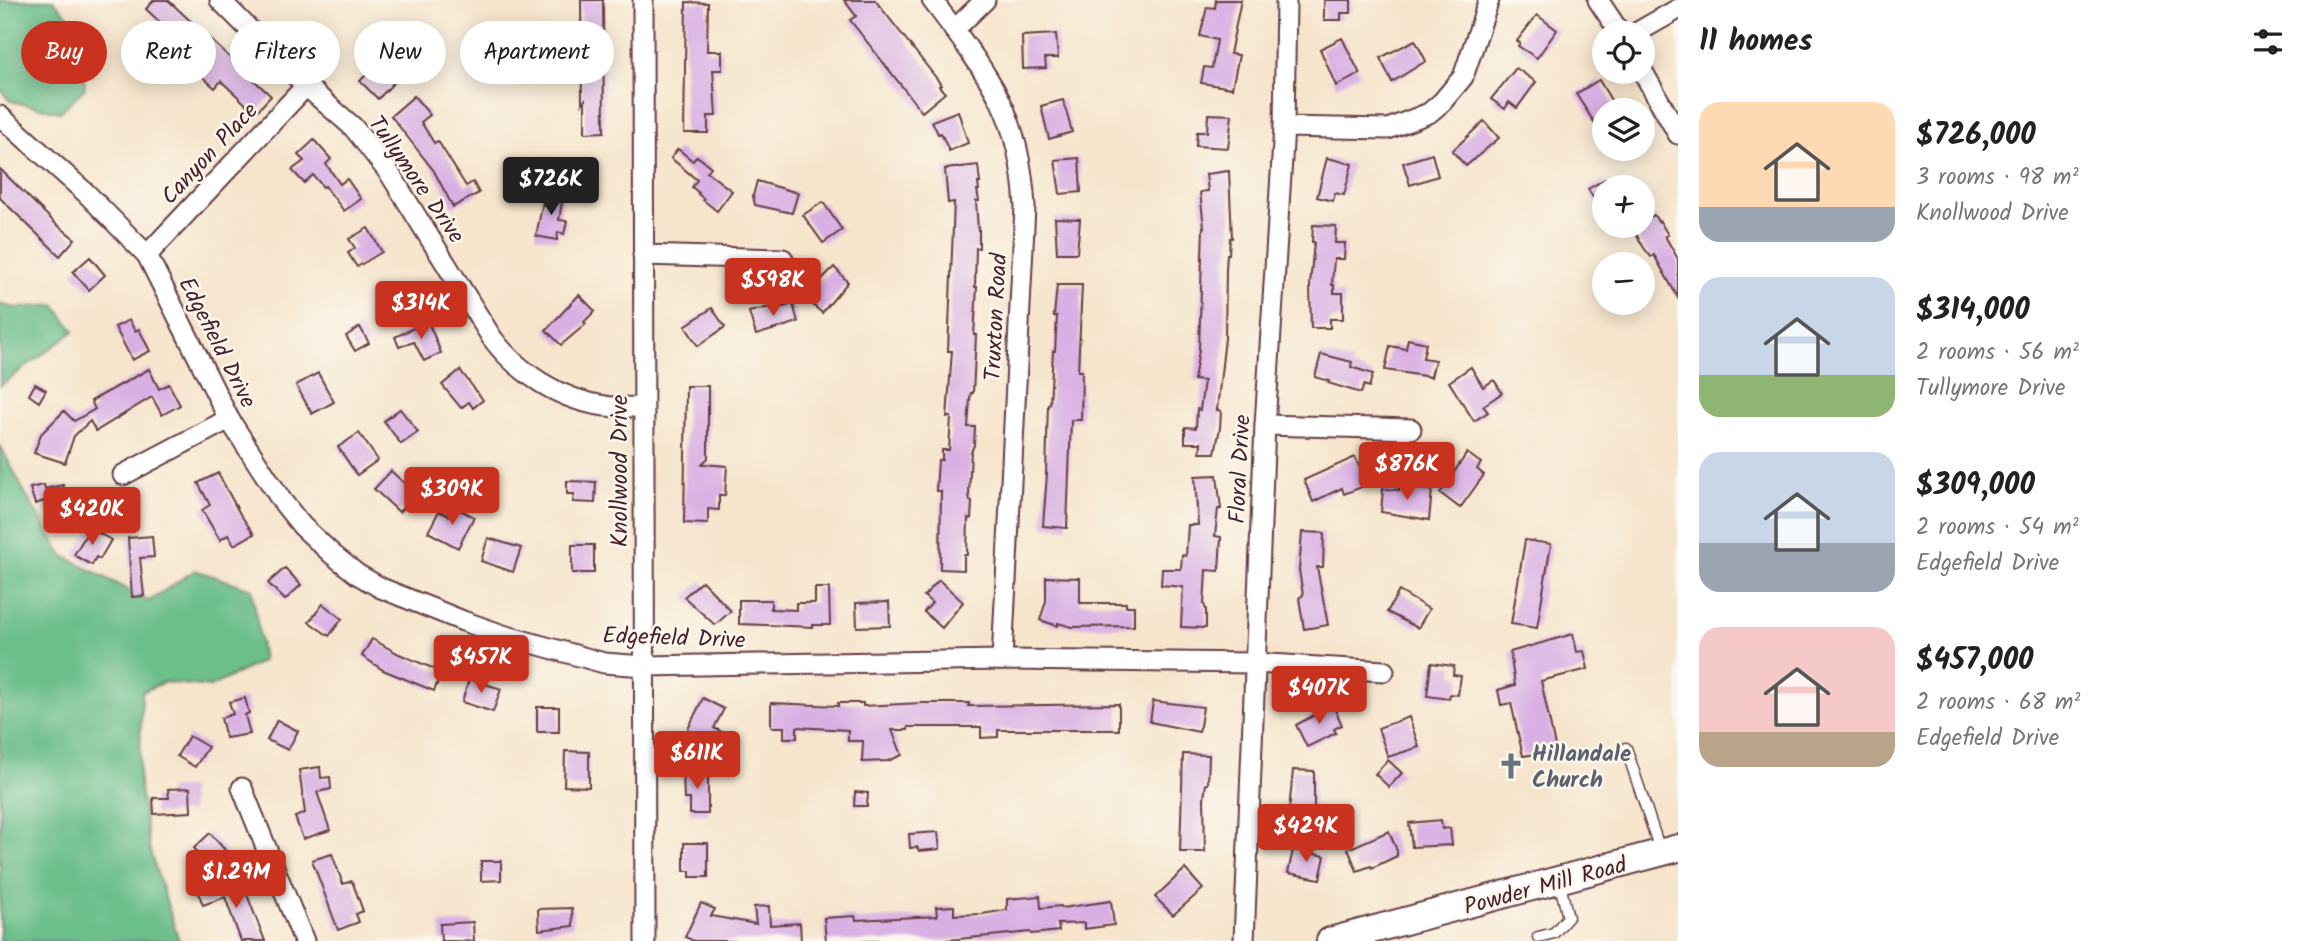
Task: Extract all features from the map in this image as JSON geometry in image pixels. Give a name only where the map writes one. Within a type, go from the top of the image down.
[{"type":"main road","name":"Powder Mill Road","points":[[1330,941],[1669,851]]},
{"type":"street","name":"Tullymore Drive","points":[[220,0],[306,86],[354,127],[390,174],[492,338],[509,359],[523,371],[561,394],[604,406],[643,407]]},
{"type":"street","name":"Knollwood Drive","points":[[643,0],[645,941]]},
{"type":"street","name":"Truxton Road","points":[[932,0],[1000,100],[1023,181],[1025,207],[1002,660]]},
{"type":"street","points":[[954,30],[985,0]]},
{"type":"street","name":"Floral Drive","points":[[1244,941],[1265,425],[1284,127],[1286,0]]},
{"type":"street","points":[[1284,127],[1388,129],[1429,113],[1463,77],[1489,0]]},
{"type":"street","points":[[1598,0],[1612,21]]},
{"type":"street","points":[[1655,22],[1678,9]]},
{"type":"street","points":[[1650,84],[1678,134]]},
{"type":"street","name":"Canyon Place","points":[[147,255],[306,86]]},
{"type":"street","name":"Edgefield Drive","points":[[0,116],[86,193],[147,255],[229,419],[282,501],[302,526],[331,554],[373,583],[409,600],[503,635],[604,663],[644,666],[1002,660],[1255,663],[1384,671]]},
{"type":"street","points":[[643,255],[783,259]]},
{"type":"street","points":[[123,475],[229,419]]},
{"type":"street","points":[[1265,425],[1411,429]]},
{"type":"street","points":[[242,788],[304,941]]},
{"type":"lane","points":[[1626,748],[1669,851]]},
{"type":"lane","points":[[1538,937],[1554,933],[1569,916],[1559,881]]},
{"type":"green space","points":[[0,0],[53,0],[72,21],[21,21],[21,84],[85,84],[85,88],[60,112],[10,101],[0,89]]},
{"type":"green space","points":[[0,304],[14,308],[55,305],[74,331],[0,386]]},
{"type":"green space","points":[[0,445],[62,555],[149,601],[195,570],[252,589],[263,661],[210,687],[164,682],[142,692],[139,783],[150,851],[179,941],[0,941]]},
{"type":"building","points":[[154,0],[168,0],[191,21],[159,21],[146,9]]},
{"type":"building","points":[[581,0],[603,0],[603,21],[581,21]]},
{"type":"building","points":[[844,0],[875,0],[945,93],[922,112],[850,20],[856,16]]},
{"type":"building","points":[[1216,0],[1241,0],[1230,54],[1239,55],[1232,88],[1201,83],[1204,67],[1212,68],[1217,40],[1200,36],[1207,7],[1215,8]]},
{"type":"building","points":[[1324,0],[1351,0],[1351,13],[1341,13],[1341,20],[1324,20]]},
{"type":"building","points":[[686,2],[708,3],[707,51],[722,51],[722,70],[713,70],[716,116],[708,116],[708,133],[684,133]]},
{"type":"building","points":[[1537,15],[1557,30],[1537,58],[1518,46],[1520,43],[1517,41]]},
{"type":"building","points":[[1056,34],[1058,58],[1045,58],[1046,68],[1023,69],[1022,36]]},
{"type":"building","points":[[1342,38],[1360,74],[1336,86],[1320,49]]},
{"type":"building","points":[[1415,40],[1426,61],[1392,82],[1380,58]]},
{"type":"building","points":[[216,45],[230,58],[230,84],[258,84],[271,96],[257,111],[221,81],[215,88],[210,84],[216,84]]},
{"type":"building","points":[[1516,68],[1536,82],[1517,108],[1509,102],[1505,109],[1491,99]]},
{"type":"building","points":[[363,84],[392,84],[378,99]]},
{"type":"building","points":[[582,84],[604,84],[604,132],[585,133],[585,100],[582,104]]},
{"type":"building","points":[[1592,84],[1601,84],[1610,98],[1592,98],[1592,119],[1576,94]]},
{"type":"building","points":[[414,96],[430,115],[421,122],[434,143],[438,141],[466,186],[473,182],[479,193],[453,207],[434,171],[391,116]]},
{"type":"building","points":[[1063,100],[1072,132],[1049,139],[1041,106]]},
{"type":"building","points":[[958,111],[968,143],[949,151],[932,121]]},
{"type":"building","points":[[1208,114],[1232,115],[1228,148],[1196,146],[1197,132],[1207,132]]},
{"type":"building","points":[[1484,121],[1499,138],[1466,166],[1452,151]]},
{"type":"building","points":[[314,140],[331,159],[326,164],[340,184],[347,179],[361,199],[344,211],[313,175],[304,183],[292,170],[304,161],[298,155]]},
{"type":"building","points":[[678,149],[693,161],[697,156],[711,167],[707,172],[732,191],[717,211],[692,187],[697,180],[671,158]]},
{"type":"building","points":[[1432,154],[1438,176],[1410,185],[1403,163]]},
{"type":"building","points":[[1079,158],[1081,192],[1060,194],[1055,160]]},
{"type":"building","points":[[1327,158],[1352,164],[1344,195],[1335,193],[1333,201],[1317,197]]},
{"type":"building","points":[[978,165],[980,183],[977,190],[979,201],[976,201],[979,248],[976,248],[976,335],[968,427],[975,427],[969,494],[972,501],[971,519],[968,518],[964,570],[940,569],[941,491],[936,491],[938,460],[942,460],[942,450],[949,450],[951,417],[947,417],[952,351],[948,351],[954,202],[948,203],[945,169]]},
{"type":"building","points":[[0,169],[75,239],[60,256],[0,198]]},
{"type":"building","points":[[1229,171],[1232,238],[1227,254],[1225,338],[1217,410],[1221,411],[1220,428],[1215,453],[1200,453],[1201,443],[1185,443],[1185,427],[1196,428],[1197,409],[1200,410],[1204,381],[1194,380],[1199,350],[1204,227],[1200,192],[1208,191],[1206,174]]},
{"type":"building","points":[[757,181],[798,193],[792,213],[755,205],[753,196]]},
{"type":"building","points":[[545,192],[563,196],[559,220],[567,221],[564,234],[558,232],[557,240],[536,236]]},
{"type":"building","points":[[823,202],[842,230],[823,243],[803,215]]},
{"type":"building","points":[[1655,217],[1668,235],[1665,236],[1678,259],[1678,298],[1655,257],[1655,252],[1647,252],[1638,238],[1655,238]]},
{"type":"building","points":[[1055,218],[1080,219],[1077,253],[1057,253]]},
{"type":"building","points":[[1313,225],[1336,226],[1335,243],[1345,243],[1344,259],[1334,259],[1332,285],[1334,293],[1343,293],[1343,319],[1330,319],[1330,328],[1311,328]]},
{"type":"building","points":[[368,228],[382,252],[357,267],[348,253],[355,248],[349,239]]},
{"type":"building","points":[[90,257],[105,275],[89,290],[73,272]]},
{"type":"building","points":[[834,267],[848,282],[822,313],[804,297]]},
{"type":"building","points":[[1057,285],[1082,285],[1078,371],[1082,371],[1081,420],[1071,420],[1067,528],[1043,526]]},
{"type":"building","points":[[579,295],[595,311],[584,322],[586,324],[561,345],[546,330]]},
{"type":"building","points":[[782,304],[783,307],[793,304],[798,322],[756,335],[749,312]]},
{"type":"building","points":[[712,308],[725,327],[698,346],[685,326]]},
{"type":"building","points":[[129,320],[135,331],[139,329],[150,351],[132,360],[115,327]]},
{"type":"building","points":[[428,321],[441,353],[424,361],[414,342],[399,347],[395,337]]},
{"type":"building","points":[[360,327],[369,343],[355,351],[346,336]]},
{"type":"building","points":[[1408,339],[1426,343],[1423,358],[1435,360],[1431,377],[1385,370],[1390,346],[1406,349]]},
{"type":"building","points":[[1321,354],[1352,362],[1351,367],[1373,374],[1369,387],[1364,385],[1361,393],[1315,377]]},
{"type":"building","points":[[1471,367],[1483,387],[1494,380],[1502,393],[1483,406],[1488,412],[1474,421],[1449,382]]},
{"type":"building","points":[[149,369],[159,389],[169,384],[180,405],[162,415],[152,397],[96,431],[90,421],[74,436],[65,463],[34,453],[41,434],[64,411],[74,421],[95,409],[91,401]]},
{"type":"building","points":[[460,370],[483,400],[473,408],[469,402],[461,408],[442,385]]},
{"type":"building","points":[[318,373],[334,402],[312,414],[296,385]]},
{"type":"building","points":[[35,384],[46,390],[39,402],[29,395]]},
{"type":"building","points":[[686,386],[708,386],[708,458],[702,464],[727,466],[725,496],[719,496],[719,510],[708,509],[708,524],[684,523]]},
{"type":"building","points":[[400,409],[418,432],[401,444],[384,421]]},
{"type":"building","points":[[359,433],[378,460],[357,475],[338,447]]},
{"type":"building","points":[[1467,453],[1481,463],[1477,469],[1484,475],[1460,508],[1440,493]]},
{"type":"building","points":[[1355,457],[1367,485],[1344,494],[1342,488],[1313,502],[1304,480]]},
{"type":"building","points":[[391,471],[416,494],[399,512],[374,489]]},
{"type":"building","points":[[218,473],[254,534],[234,545],[228,535],[220,540],[202,510],[210,505],[198,483]]},
{"type":"building","points":[[1217,475],[1221,509],[1218,509],[1215,536],[1221,537],[1219,571],[1206,570],[1206,628],[1181,627],[1183,587],[1161,585],[1162,569],[1181,569],[1182,555],[1186,556],[1188,525],[1198,525],[1195,476]]},
{"type":"building","points":[[567,481],[596,482],[595,503],[573,502],[574,494],[567,494]]},
{"type":"building","points":[[44,485],[45,489],[63,485],[69,508],[48,514],[44,501],[35,504],[30,488]]},
{"type":"building","points":[[1399,487],[1432,490],[1429,520],[1381,512],[1383,489],[1399,490]]},
{"type":"building","points":[[454,507],[474,517],[458,548],[428,532],[439,511],[449,516]]},
{"type":"building","points":[[90,528],[111,540],[100,559],[96,557],[92,565],[74,555]]},
{"type":"building","points":[[1302,532],[1324,533],[1323,567],[1317,567],[1328,625],[1304,629],[1299,598],[1303,595],[1299,570]]},
{"type":"building","points":[[152,536],[154,557],[140,558],[144,596],[132,597],[128,538]]},
{"type":"building","points":[[488,538],[521,548],[513,572],[481,561]]},
{"type":"building","points":[[1525,540],[1551,544],[1537,628],[1511,624]]},
{"type":"building","points":[[572,545],[594,545],[594,573],[572,573]]},
{"type":"building","points":[[285,568],[301,585],[285,600],[268,583]]},
{"type":"building","points":[[1046,577],[1080,578],[1080,603],[1126,603],[1126,606],[1134,606],[1134,626],[1072,627],[1040,620],[1046,601]]},
{"type":"building","points":[[939,580],[963,602],[942,628],[924,612],[932,603],[924,596]]},
{"type":"building","points":[[702,581],[731,611],[715,625],[684,597]]},
{"type":"building","points":[[815,588],[829,588],[830,625],[813,627],[739,624],[739,600],[771,600],[771,609],[796,610],[796,603],[815,603]]},
{"type":"building","points":[[1399,591],[1429,609],[1418,628],[1387,612]]},
{"type":"building","points":[[889,602],[890,626],[857,627],[856,603]]},
{"type":"building","points":[[323,604],[342,619],[329,636],[309,622]]},
{"type":"building","points":[[1573,634],[1577,652],[1584,651],[1588,669],[1541,681],[1556,751],[1523,756],[1511,703],[1501,705],[1498,690],[1515,685],[1510,652]]},
{"type":"building","points":[[372,639],[442,672],[434,691],[383,670],[362,656]]},
{"type":"building","points":[[1431,663],[1454,666],[1453,675],[1461,676],[1458,695],[1450,694],[1449,699],[1427,696]]},
{"type":"building","points":[[469,679],[501,689],[493,712],[462,702]]},
{"type":"building","points":[[245,698],[249,713],[245,715],[250,734],[226,738],[221,718],[233,714],[229,702]]},
{"type":"building","points":[[703,698],[724,709],[714,728],[728,735],[720,751],[686,733]]},
{"type":"building","points":[[1153,701],[1203,707],[1199,732],[1150,722]]},
{"type":"building","points":[[771,703],[838,706],[838,703],[863,703],[863,706],[922,703],[969,703],[968,706],[1119,704],[1119,730],[998,730],[998,737],[981,738],[981,727],[908,727],[908,730],[892,730],[902,755],[888,761],[862,762],[863,741],[848,741],[848,730],[797,727],[797,738],[784,738],[784,727],[771,727]]},
{"type":"building","points":[[1333,705],[1342,725],[1334,729],[1336,733],[1307,747],[1296,725]]},
{"type":"building","points":[[537,707],[559,707],[559,732],[537,732]]},
{"type":"building","points":[[1409,717],[1419,747],[1388,757],[1378,728]]},
{"type":"building","points":[[277,720],[298,731],[288,750],[267,740]]},
{"type":"building","points":[[189,736],[208,747],[195,767],[177,756]]},
{"type":"building","points":[[565,751],[589,752],[589,787],[564,786]]},
{"type":"building","points":[[1183,754],[1209,755],[1208,784],[1204,798],[1205,852],[1180,852]]},
{"type":"building","points":[[1388,760],[1402,773],[1389,787],[1375,774]]},
{"type":"building","points":[[320,767],[321,778],[330,777],[331,789],[317,792],[330,830],[303,839],[295,817],[305,813],[299,770]]},
{"type":"building","points":[[1293,770],[1314,771],[1314,813],[1289,811]]},
{"type":"building","points":[[683,771],[708,771],[708,814],[690,814],[690,799],[684,799]]},
{"type":"building","points":[[190,788],[191,812],[154,814],[153,798],[169,798],[168,789]]},
{"type":"building","points":[[855,792],[868,793],[867,806],[854,806]]},
{"type":"building","points":[[1441,820],[1442,829],[1450,828],[1452,845],[1412,847],[1409,823]]},
{"type":"building","points":[[1389,831],[1397,856],[1372,868],[1371,866],[1357,871],[1348,849]]},
{"type":"building","points":[[938,832],[940,849],[919,851],[917,847],[910,848],[909,834]]},
{"type":"building","points":[[210,833],[226,851],[223,854],[229,861],[216,873],[194,848]]},
{"type":"building","points":[[684,843],[708,843],[708,877],[690,877],[690,871],[684,871]]},
{"type":"building","points":[[1293,850],[1325,856],[1320,879],[1288,873]]},
{"type":"building","points":[[332,854],[343,884],[352,881],[363,911],[356,914],[359,922],[338,930],[312,860]]},
{"type":"building","points":[[481,861],[501,861],[501,880],[481,881]]},
{"type":"building","points":[[1185,869],[1203,889],[1173,915],[1155,897]]},
{"type":"building","points":[[227,880],[230,892],[244,887],[265,941],[241,941],[225,897],[203,905],[198,892]]},
{"type":"building","points":[[1040,896],[1041,908],[1111,901],[1114,925],[1084,929],[1084,923],[1058,924],[1059,931],[937,941],[826,941],[824,918],[855,916],[856,920],[937,916],[936,907],[954,906],[954,915],[982,914],[1007,910],[1007,899]]},
{"type":"building","points":[[701,903],[715,909],[711,916],[756,924],[754,907],[769,906],[770,925],[800,923],[801,941],[694,941],[685,937]]},
{"type":"building","points":[[572,908],[573,926],[539,930],[538,909]]},
{"type":"building","points":[[473,922],[474,941],[441,941],[440,924]]},
{"type":"place","name":"Hillandale Church","points":[[1511,766]]}]
